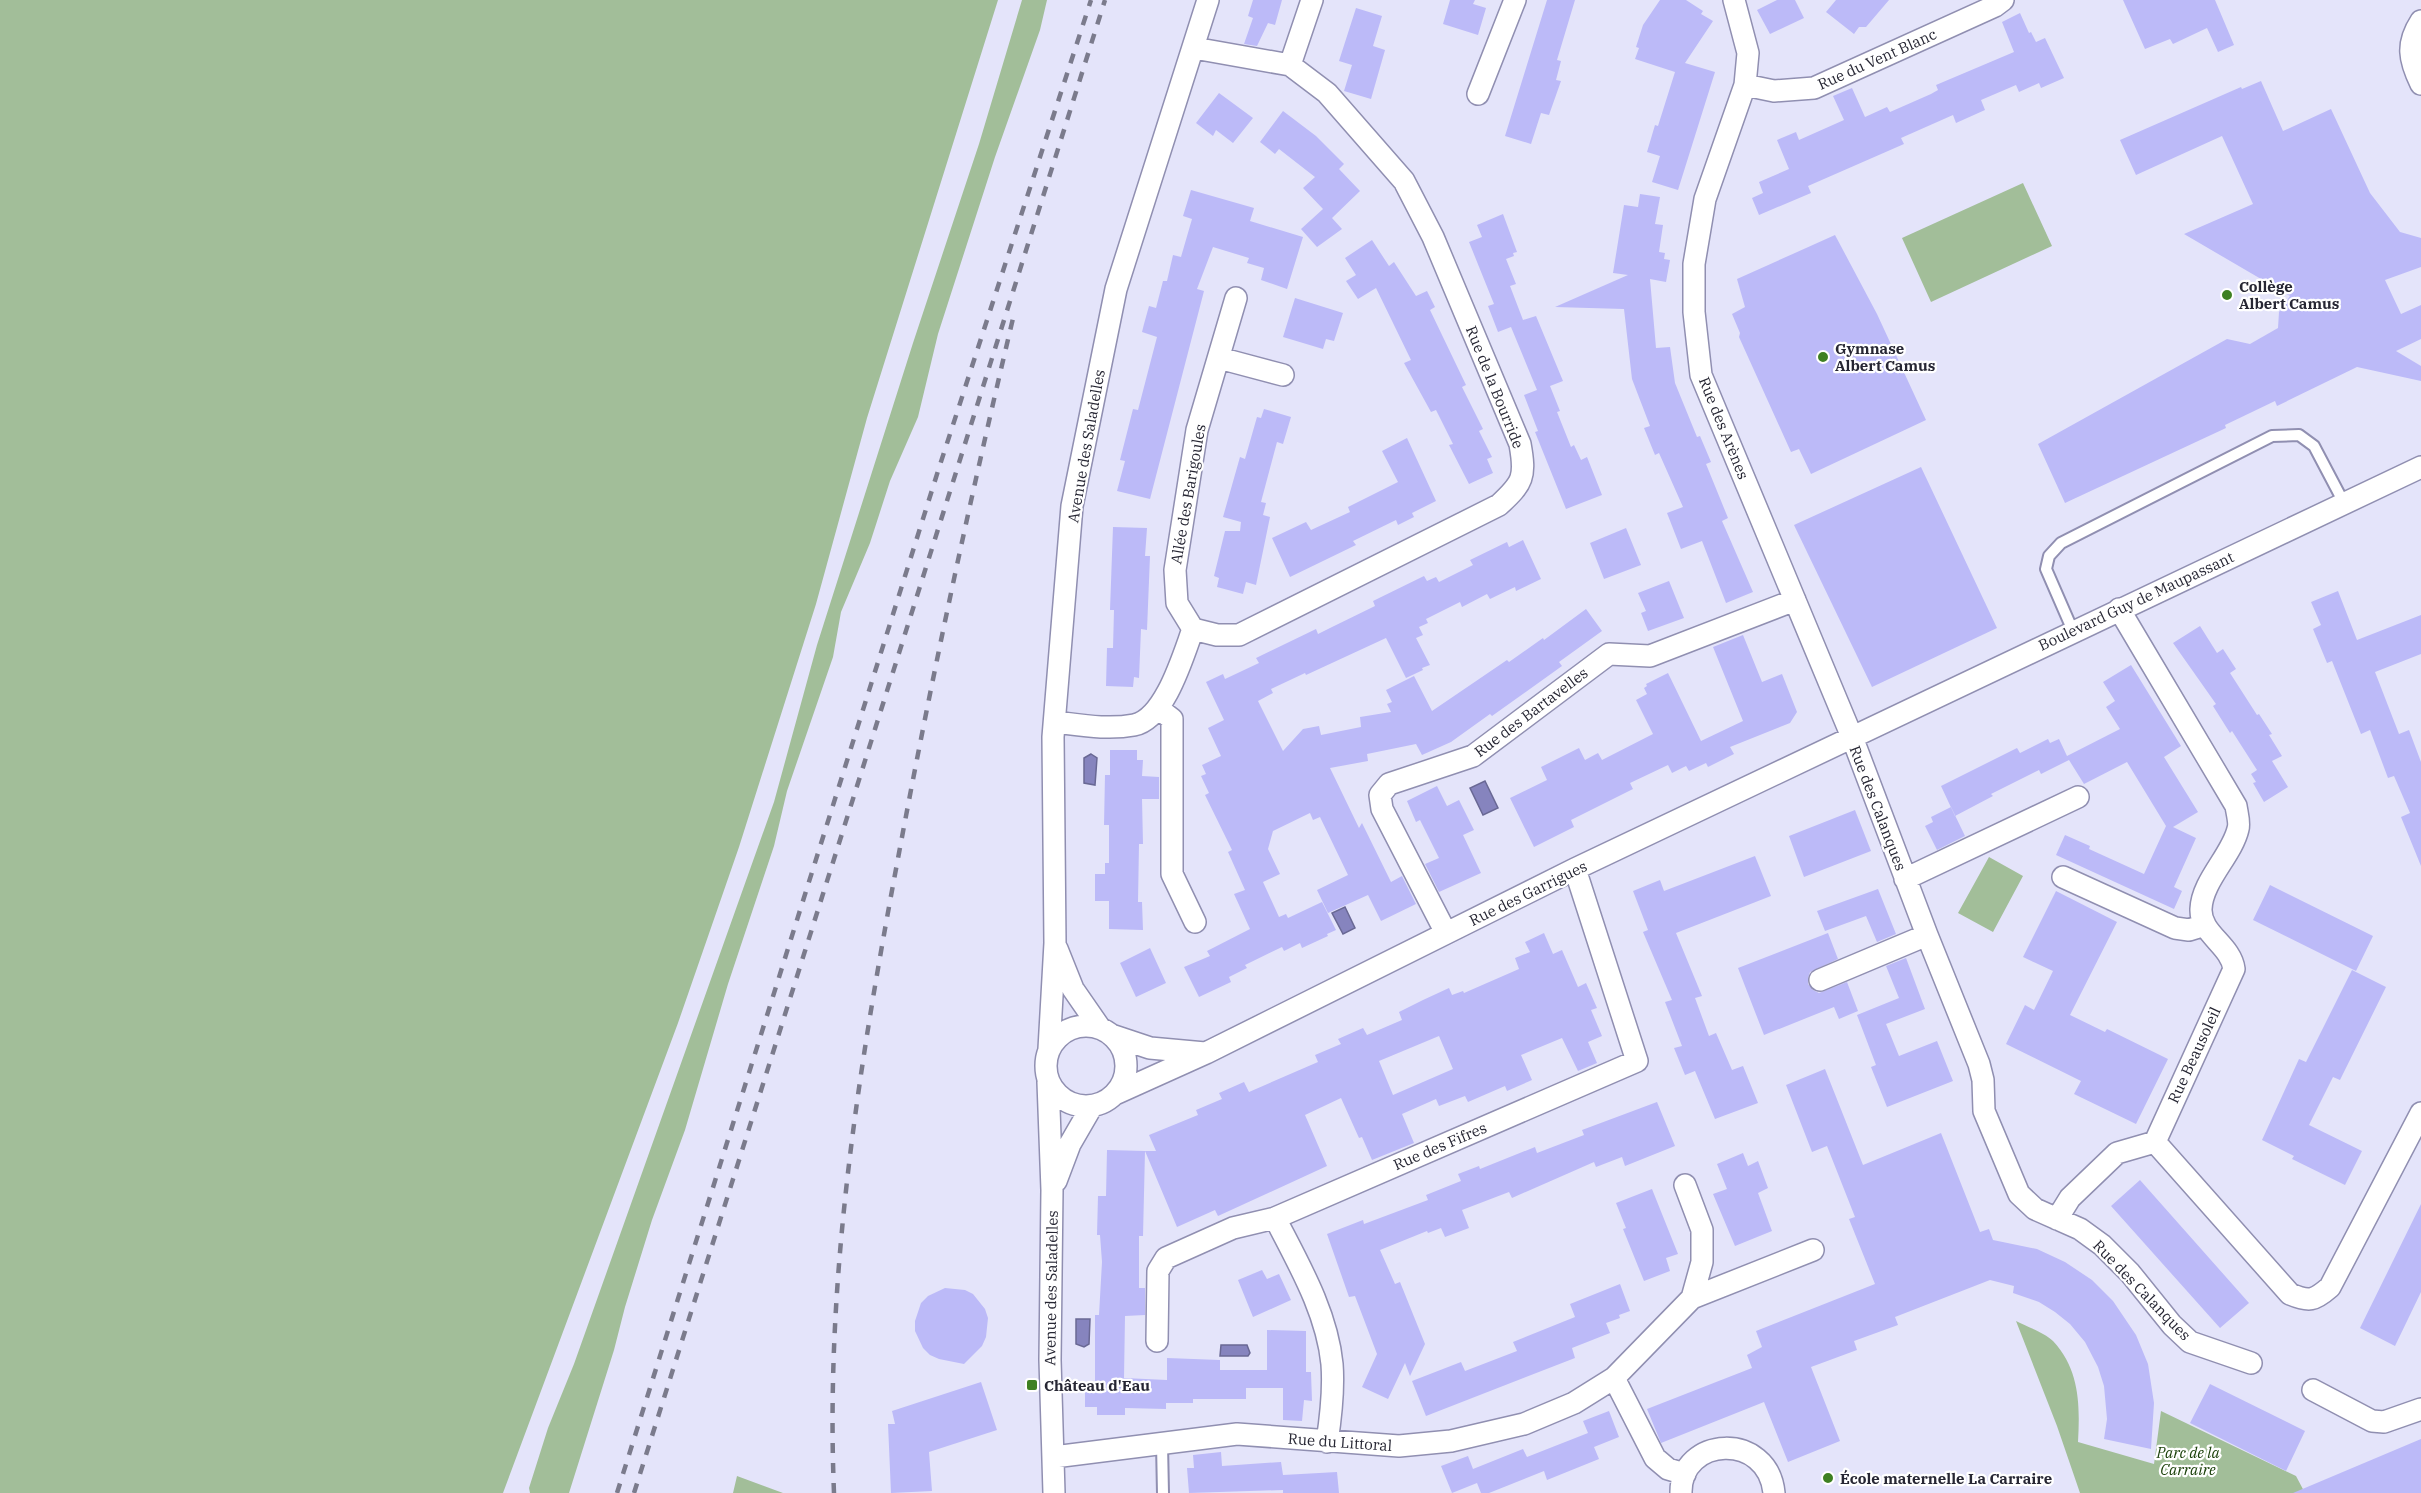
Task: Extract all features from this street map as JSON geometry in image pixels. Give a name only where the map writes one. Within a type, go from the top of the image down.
[{"type":"street","name":"Avenue des Saladelles","points":[[1049,1050],[1055,943],[1053,748],[1072,506],[1116,289],[1208,0]]},
{"type":"street","points":[[1290,65],[1312,0]]},
{"type":"street","points":[[1478,94],[1515,0]]},
{"type":"street","name":"Rue des Arènes","points":[[1734,0],[1748,53],[1745,85],[1705,199],[1694,264],[1694,312],[1701,375],[1852,737]]},
{"type":"street","name":"Rue du Vent Blanc","points":[[1745,85],[1774,91],[1814,88],[1995,6],[2003,0]]},
{"type":"street","points":[[2421,21],[2412,35],[2410,51],[2414,69],[2421,84]]},
{"type":"street","name":"Rue de la Bourride","points":[[1193,629],[1217,635],[1239,635],[1499,505],[1517,488],[1524,468],[1520,444],[1433,237],[1404,181],[1327,93],[1290,65],[1194,48]]},
{"type":"street","name":"Allée des Barigoules","points":[[1193,629],[1177,603],[1175,570],[1197,430],[1236,298]]},
{"type":"street","points":[[1220,358],[1283,375]]},
{"type":"street","name":"Boulevard Guy de Maupassant","points":[[1852,737],[2421,468]]},
{"type":"street","name":"Rue des Bartavelles","points":[[1446,933],[1382,809],[1380,795],[1389,784],[1473,756],[1609,654],[1650,656],[1795,600]]},
{"type":"street","points":[[2063,877],[2175,928],[2189,930],[2205,925],[2200,912],[2203,895],[2239,828],[2236,806],[2119,609]]},
{"type":"street","points":[[1055,722],[1101,728],[1137,725],[1159,708],[1175,678],[1193,629]]},
{"type":"street","points":[[1159,708],[1172,719],[1172,874],[1195,922]]},
{"type":"street","name":"Rue des Garrigues","points":[[1116,1094],[1206,1053],[1575,869],[1852,737]]},
{"type":"street","name":"Rue des Calanques","points":[[1852,737],[1905,879],[1979,1064],[1983,1080],[1984,1111],[2019,1194],[2035,1209],[2080,1229],[2102,1245],[2130,1273],[2180,1335],[2190,1342],[2251,1363]]},
{"type":"street","name":"Rue des Calanques","points":[[1905,879],[2078,797]]},
{"type":"street","name":"Rue des Fifres","points":[[1275,1218],[1637,1061],[1575,869]]},
{"type":"street","name":"Rue Beausoleil","points":[[2155,1142],[2234,969],[2233,958],[2205,925]]},
{"type":"street","points":[[1820,980],[1927,935]]},
{"type":"street","name":"Avenue des Saladelles","points":[[1055,943],[1073,989],[1106,1031]]},
{"type":"street","points":[[1106,1031],[1123,1051],[1126,1070],[1123,1083],[1116,1094],[1105,1102],[1092,1106],[1078,1106],[1066,1102],[1055,1093],[1048,1082],[1045,1069],[1049,1050],[1062,1034],[1074,1028],[1087,1026],[1106,1031],[1150,1048],[1206,1053]]},
{"type":"street","name":"Avenue des Saladelles","points":[[1048,1082],[1052,1190],[1050,1360],[1054,1493]]},
{"type":"street","name":"Avenue des Saladelles","points":[[1052,1190],[1070,1144],[1092,1106]]},
{"type":"street","points":[[2057,1219],[2070,1198],[2117,1153],[2155,1142],[2290,1294],[2303,1300],[2317,1298],[2330,1287],[2413,1146],[2421,1113]]},
{"type":"street","name":"Rue du Littoral","points":[[1685,1185],[1702,1230],[1702,1262],[1692,1298]]},
{"type":"street","points":[[1157,1341],[1158,1271],[1166,1258],[1233,1228],[1275,1218],[1302,1271],[1323,1322],[1332,1363],[1332,1408],[1327,1442]]},
{"type":"street","name":"Rue du Littoral","points":[[1054,1457],[1237,1434],[1399,1446],[1450,1441],[1524,1424],[1574,1403],[1614,1378],[1692,1298],[1813,1250]]},
{"type":"street","points":[[1614,1378],[1655,1458],[1683,1483],[1694,1462],[1707,1452],[1721,1448],[1737,1448],[1763,1463],[1771,1476],[1774,1493]]},
{"type":"street","points":[[2313,1390],[2372,1421],[2384,1422],[2421,1409]]},
{"type":"lane","points":[[2073,631],[2046,569],[2049,556],[2061,543],[2272,436],[2299,435],[2314,446],[2344,503]]},
{"type":"lane","points":[[1162,1444],[1163,1493]]},
{"type":"green space","points":[[0,0],[998,0],[867,418],[816,604],[739,847],[678,1023],[503,1493],[0,1493]]},
{"type":"green space","points":[[1022,0],[1047,0],[1040,30],[995,157],[938,334],[918,417],[890,481],[870,543],[841,612],[833,657],[787,791],[774,846],[728,984],[685,1130],[652,1220],[569,1493],[530,1493],[529,1488],[548,1428],[574,1364],[774,802],[817,645],[979,144]]},
{"type":"green space","points":[[2023,183],[2052,246],[1931,302],[1902,238]]},
{"type":"green space","points":[[1989,857],[2023,876],[1993,932],[1958,913]]},
{"type":"green space","name":"Parc de la Carraire","points":[[2016,1321],[2053,1341],[2069,1364],[2078,1402],[2078,1442],[2154,1464],[2161,1411],[2296,1476],[2305,1493],[2080,1493],[2057,1426]]},
{"type":"green space","points":[[737,1476],[783,1493],[733,1493]]},
{"type":"shaded area","points":[[1091,754],[1097,758],[1095,785],[1084,783],[1084,758]]},
{"type":"shaded area","points":[[1485,781],[1498,808],[1483,815],[1470,788]]},
{"type":"shaded area","points":[[1345,907],[1355,928],[1343,934],[1332,913]]},
{"type":"shaded area","points":[[1076,1319],[1090,1319],[1089,1344],[1084,1347],[1076,1344]]},
{"type":"shaded area","points":[[1221,1345],[1247,1345],[1250,1353],[1248,1356],[1220,1356]]},
{"type":"building","points":[[1253,0],[1282,0],[1275,25],[1268,23],[1257,46],[1244,44],[1253,18],[1248,16]]},
{"type":"building","points":[[1450,0],[1475,0],[1473,4],[1486,8],[1478,35],[1443,24]]},
{"type":"building","points":[[1547,0],[1575,0],[1557,60],[1561,61],[1556,80],[1561,81],[1549,115],[1541,113],[1531,144],[1505,136]]},
{"type":"building","points":[[1660,0],[1686,0],[1703,11],[1701,14],[1713,21],[1685,63],[1715,72],[1678,190],[1652,182],[1660,156],[1647,152],[1675,72],[1635,59],[1643,25]]},
{"type":"building","points":[[1777,0],[1795,0],[1804,18],[1770,34],[1757,10]]},
{"type":"building","points":[[1836,0],[1889,0],[1866,27],[1859,27],[1854,34],[1826,12]]},
{"type":"building","points":[[2123,0],[2215,0],[2234,45],[2218,52],[2207,28],[2173,44],[2170,39],[2145,49]]},
{"type":"building","points":[[1356,8],[1382,16],[1373,46],[1385,50],[1371,99],[1344,91],[1352,65],[1339,61]]},
{"type":"building","points":[[2020,13],[2036,42],[2045,38],[2064,78],[2041,88],[2039,83],[2019,92],[2016,85],[1981,100],[1985,110],[1956,123],[1953,115],[1901,138],[1904,144],[1808,186],[1811,193],[1759,215],[1752,198],[1763,193],[1759,182],[1789,169],[1777,140],[1796,132],[1799,140],[1844,120],[1833,96],[1852,88],[1865,117],[1887,107],[1890,112],[1931,94],[1938,90],[1936,85],[2014,52],[2002,22]]},
{"type":"building","points":[[2261,81],[2283,131],[2331,109],[2370,193],[2400,232],[2421,238],[2421,267],[2385,280],[2401,314],[2421,305],[2421,339],[2396,351],[2421,366],[2421,381],[2357,367],[2277,406],[2275,401],[2225,425],[2226,428],[2065,503],[2038,444],[2227,339],[2250,344],[2278,328],[2279,312],[2290,296],[2184,234],[2253,204],[2222,136],[2136,175],[2120,140],[2241,87],[2242,89]]},
{"type":"building","points":[[1219,93],[1253,118],[1233,143],[1216,130],[1213,136],[1196,123]]},
{"type":"building","points":[[1283,111],[1316,136],[1344,164],[1339,169],[1360,191],[1332,218],[1342,229],[1317,247],[1301,229],[1323,209],[1303,188],[1315,177],[1279,149],[1275,154],[1260,142]]},
{"type":"building","points":[[1191,190],[1254,208],[1250,221],[1303,237],[1287,289],[1261,280],[1264,268],[1247,263],[1249,258],[1213,247],[1197,289],[1204,291],[1150,499],[1117,491],[1125,461],[1120,460],[1133,409],[1138,410],[1157,337],[1142,332],[1144,324],[1149,306],[1156,308],[1163,281],[1167,281],[1173,255],[1181,257],[1192,219],[1183,216]]},
{"type":"building","points":[[1640,194],[1660,197],[1655,224],[1663,225],[1659,252],[1665,253],[1664,259],[1670,260],[1666,282],[1650,279],[1656,348],[1670,347],[1675,383],[1697,437],[1700,436],[1711,462],[1706,464],[1728,518],[1722,521],[1753,592],[1726,603],[1702,541],[1681,549],[1667,513],[1683,507],[1659,453],[1655,455],[1644,428],[1650,426],[1632,379],[1624,309],[1555,307],[1628,275],[1613,273],[1624,205],[1638,207]]},
{"type":"building","points":[[1503,214],[1517,252],[1506,259],[1516,284],[1510,286],[1523,320],[1536,316],[1563,381],[1550,386],[1560,411],[1557,412],[1571,447],[1574,445],[1581,460],[1587,457],[1602,495],[1566,509],[1535,432],[1538,431],[1524,395],[1537,390],[1511,327],[1498,332],[1488,306],[1494,304],[1469,242],[1482,237],[1477,225]]},
{"type":"building","name":"Gymnase Albert Camus","points":[[1835,235],[1877,314],[1926,420],[1811,474],[1799,449],[1791,452],[1739,337],[1740,333],[1732,314],[1745,307],[1737,279]]},
{"type":"building","points":[[1372,240],[1389,266],[1394,262],[1416,296],[1427,291],[1435,307],[1430,310],[1466,385],[1462,387],[1483,429],[1479,431],[1492,457],[1487,459],[1493,473],[1469,484],[1449,445],[1453,444],[1436,410],[1431,412],[1404,363],[1411,360],[1376,288],[1358,299],[1346,281],[1356,275],[1345,258]]},
{"type":"building","points":[[1295,298],[1343,313],[1334,341],[1326,339],[1323,349],[1283,337]]},
{"type":"building","points":[[1264,409],[1291,417],[1283,444],[1277,442],[1261,502],[1266,503],[1263,515],[1270,517],[1256,585],[1246,582],[1243,594],[1217,587],[1219,578],[1214,576],[1225,531],[1240,531],[1241,522],[1223,517],[1240,457],[1245,459],[1257,417],[1261,418]]},
{"type":"building","points":[[1407,438],[1436,501],[1412,513],[1414,517],[1398,525],[1396,520],[1353,541],[1356,545],[1290,577],[1272,538],[1306,522],[1311,530],[1350,512],[1348,507],[1398,482],[1382,451]]},
{"type":"building","points":[[1921,467],[1997,628],[1872,687],[1794,525]]},
{"type":"building","points":[[1113,527],[1147,528],[1145,556],[1150,556],[1147,630],[1141,629],[1139,678],[1134,677],[1133,687],[1106,686],[1107,648],[1113,648],[1114,610],[1110,610]]},
{"type":"building","points":[[1626,528],[1641,565],[1604,579],[1590,543]]},
{"type":"building","points":[[1523,540],[1541,579],[1516,591],[1515,587],[1490,599],[1487,594],[1462,607],[1460,602],[1426,619],[1428,623],[1419,627],[1423,635],[1416,638],[1430,665],[1422,668],[1423,670],[1406,678],[1386,638],[1271,689],[1273,693],[1258,701],[1283,751],[1303,729],[1319,726],[1321,735],[1361,727],[1360,717],[1391,712],[1387,704],[1392,702],[1386,690],[1414,676],[1432,711],[1507,660],[1509,662],[1543,638],[1544,640],[1586,609],[1602,631],[1559,662],[1562,666],[1451,742],[1422,755],[1416,744],[1367,754],[1368,761],[1330,768],[1359,828],[1362,823],[1391,882],[1402,876],[1416,904],[1381,921],[1368,895],[1328,913],[1317,890],[1348,875],[1320,817],[1313,820],[1310,813],[1273,831],[1268,849],[1280,874],[1263,882],[1279,917],[1286,914],[1288,918],[1322,902],[1336,930],[1302,948],[1300,943],[1284,951],[1282,947],[1245,965],[1247,968],[1229,977],[1231,982],[1199,997],[1184,967],[1210,956],[1207,951],[1250,929],[1234,894],[1245,890],[1228,852],[1232,850],[1205,795],[1209,793],[1201,776],[1206,774],[1202,765],[1221,756],[1208,728],[1224,720],[1206,682],[1223,674],[1225,679],[1259,663],[1256,658],[1316,629],[1318,634],[1375,606],[1373,601],[1424,576],[1427,581],[1436,577],[1439,582],[1473,565],[1470,560],[1507,542],[1509,547]]},
{"type":"building","points":[[1669,581],[1684,618],[1648,631],[1641,613],[1646,611],[1638,593]]},
{"type":"building","points":[[2338,591],[2357,640],[2421,615],[2421,654],[2375,672],[2399,734],[2409,730],[2421,762],[2421,866],[2401,817],[2410,813],[2394,776],[2388,778],[2370,730],[2361,734],[2332,661],[2327,663],[2313,629],[2321,625],[2311,602]]},
{"type":"building","points":[[2200,626],[2217,653],[2223,649],[2236,669],[2230,673],[2272,734],[2269,735],[2282,756],[2272,761],[2288,787],[2264,802],[2253,783],[2256,782],[2251,774],[2257,770],[2213,706],[2216,704],[2173,643]]},
{"type":"building","points":[[1743,635],[1762,682],[1782,674],[1797,712],[1790,723],[1730,747],[1734,754],[1708,767],[1706,763],[1689,771],[1686,766],[1672,773],[1668,765],[1630,783],[1633,789],[1571,820],[1574,827],[1534,847],[1510,798],[1547,780],[1541,767],[1579,748],[1585,760],[1598,753],[1602,760],[1653,734],[1636,700],[1647,694],[1644,688],[1646,684],[1668,673],[1701,741],[1743,721],[1713,647]]},
{"type":"building","points":[[2131,665],[2181,746],[2164,757],[2198,812],[2173,827],[2196,838],[2174,887],[2182,891],[2174,909],[2056,855],[2065,835],[2090,846],[2089,849],[2144,874],[2166,826],[2127,762],[2084,784],[2069,760],[2041,774],[2039,770],[1991,794],[1993,796],[1955,816],[1941,786],[2017,748],[2020,753],[2048,739],[2050,743],[2059,739],[2067,756],[2120,729],[2106,707],[2115,701],[2103,682]]},
{"type":"building","points":[[1110,750],[1137,750],[1137,760],[1143,760],[1142,776],[1159,777],[1159,799],[1142,799],[1143,844],[1139,844],[1138,902],[1142,902],[1143,930],[1109,929],[1109,901],[1095,901],[1095,874],[1105,874],[1105,863],[1109,863],[1109,825],[1104,825],[1105,775],[1110,775]]},
{"type":"building","points":[[1437,786],[1447,806],[1459,800],[1474,830],[1463,835],[1481,873],[1439,892],[1425,864],[1439,858],[1420,820],[1416,822],[1407,801]]},
{"type":"building","points":[[1951,807],[1965,836],[1937,850],[1925,826],[1933,822],[1931,817]]},
{"type":"building","points":[[1855,810],[1871,851],[1804,877],[1789,836]]},
{"type":"building","points":[[1755,856],[1771,896],[1676,933],[1702,996],[1695,998],[1709,1036],[1716,1033],[1732,1070],[1743,1066],[1758,1103],[1715,1119],[1695,1071],[1685,1075],[1674,1048],[1682,1046],[1665,1002],[1672,1000],[1643,932],[1648,930],[1633,891],[1660,880],[1664,891]]},
{"type":"building","points":[[2270,885],[2373,936],[2356,971],[2253,920]]},
{"type":"building","points":[[1878,889],[1896,934],[1877,942],[1866,916],[1825,931],[1817,911]]},
{"type":"building","points":[[2056,891],[2117,922],[2070,1015],[2105,1032],[2107,1029],[2168,1059],[2136,1124],[2074,1094],[2081,1081],[2006,1044],[2025,1005],[2034,1010],[2053,971],[2023,957]]},
{"type":"building","points":[[1544,933],[1553,954],[1562,950],[1578,987],[1586,983],[1597,1008],[1591,1010],[1602,1036],[1588,1042],[1597,1063],[1578,1071],[1562,1038],[1521,1055],[1532,1080],[1507,1091],[1505,1086],[1468,1102],[1465,1096],[1439,1106],[1436,1099],[1402,1114],[1414,1143],[1372,1160],[1341,1098],[1305,1115],[1327,1166],[1218,1216],[1215,1210],[1177,1227],[1145,1151],[1156,1151],[1149,1135],[1198,1115],[1196,1110],[1222,1099],[1219,1093],[1244,1082],[1249,1092],[1318,1062],[1315,1055],[1341,1044],[1338,1039],[1363,1028],[1367,1035],[1402,1020],[1399,1012],[1449,988],[1452,995],[1463,991],[1464,993],[1519,969],[1515,958],[1530,952],[1525,942]],"holes":[[[1439,1036],[1453,1069],[1393,1095],[1379,1061]]]},
{"type":"building","points":[[1828,933],[1838,959],[1810,972],[1808,984],[1819,993],[1847,982],[1858,1011],[1839,1019],[1834,1007],[1764,1035],[1738,968]]},
{"type":"building","points":[[1150,948],[1166,983],[1136,997],[1120,963]]},
{"type":"building","points":[[1906,958],[1925,1009],[1886,1024],[1899,1056],[1937,1041],[1953,1081],[1887,1107],[1871,1067],[1876,1065],[1857,1015],[1899,998],[1886,966]]},
{"type":"building","points":[[2352,970],[2386,987],[2340,1080],[2333,1077],[2309,1125],[2362,1151],[2345,1185],[2292,1159],[2294,1156],[2262,1140],[2299,1059],[2306,1062]]},
{"type":"building","points":[[1825,1069],[1863,1165],[1941,1133],[1980,1232],[1989,1229],[1993,1240],[2037,1249],[2065,1262],[2092,1280],[2113,1301],[2136,1335],[2148,1364],[2154,1403],[2151,1449],[2104,1439],[2107,1419],[2104,1386],[2098,1367],[2085,1342],[2070,1324],[2039,1302],[2013,1293],[2014,1286],[1990,1280],[1895,1317],[1898,1325],[1854,1341],[1857,1350],[1811,1367],[1840,1441],[1788,1462],[1764,1402],[1661,1443],[1647,1409],[1752,1368],[1747,1355],[1762,1347],[1756,1331],[1875,1284],[1849,1219],[1855,1217],[1827,1146],[1812,1152],[1786,1085]]},
{"type":"building","points":[[1657,1102],[1675,1146],[1625,1166],[1622,1157],[1596,1167],[1594,1162],[1512,1198],[1509,1192],[1462,1210],[1469,1228],[1445,1237],[1441,1228],[1428,1233],[1427,1231],[1380,1250],[1395,1284],[1400,1282],[1425,1344],[1410,1376],[1405,1363],[1388,1399],[1362,1387],[1377,1354],[1355,1296],[1349,1297],[1327,1234],[1363,1220],[1364,1224],[1428,1200],[1426,1195],[1461,1181],[1458,1174],[1479,1166],[1480,1169],[1535,1147],[1537,1153],[1584,1135],[1582,1130]]},
{"type":"building","points":[[1107,1150],[1145,1151],[1143,1236],[1139,1236],[1139,1288],[1145,1288],[1145,1315],[1125,1316],[1124,1378],[1167,1380],[1167,1358],[1220,1360],[1220,1370],[1267,1370],[1267,1330],[1306,1331],[1306,1372],[1311,1372],[1312,1401],[1304,1400],[1302,1421],[1283,1420],[1283,1388],[1246,1388],[1246,1399],[1193,1399],[1193,1403],[1166,1403],[1166,1409],[1125,1408],[1125,1415],[1097,1415],[1097,1407],[1085,1407],[1085,1386],[1095,1386],[1095,1315],[1099,1315],[1102,1262],[1100,1235],[1097,1235],[1098,1196],[1106,1196]]},
{"type":"building","points":[[1743,1153],[1748,1166],[1758,1161],[1768,1188],[1758,1193],[1772,1231],[1735,1246],[1713,1194],[1727,1189],[1717,1164]]},
{"type":"building","points":[[2140,1180],[2249,1303],[2220,1328],[2111,1206]]},
{"type":"building","points":[[1652,1189],[1678,1254],[1666,1258],[1670,1271],[1644,1281],[1623,1229],[1626,1228],[1616,1203]]},
{"type":"building","points":[[2421,1204],[2421,1292],[2395,1346],[2360,1328]]},
{"type":"building","points":[[1262,1270],[1267,1279],[1279,1274],[1291,1300],[1253,1317],[1238,1280]]},
{"type":"building","points":[[1620,1284],[1630,1311],[1606,1323],[1610,1333],[1572,1348],[1575,1358],[1426,1416],[1412,1381],[1461,1362],[1465,1371],[1517,1351],[1513,1342],[1575,1317],[1570,1304]]},
{"type":"building","points":[[945,1288],[965,1290],[973,1294],[985,1309],[988,1318],[986,1337],[982,1346],[964,1364],[930,1355],[923,1348],[915,1331],[915,1321],[921,1303],[928,1296]]},
{"type":"building","points":[[981,1382],[997,1430],[929,1452],[932,1491],[891,1493],[888,1424],[895,1424],[892,1411]]},
{"type":"building","points":[[2210,1384],[2305,1431],[2286,1471],[2190,1423]]},
{"type":"building","points":[[1609,1411],[1619,1437],[1594,1447],[1599,1459],[1547,1480],[1544,1471],[1489,1493],[1481,1493],[1477,1483],[1452,1493],[1441,1466],[1468,1456],[1473,1469],[1523,1449],[1527,1457],[1588,1433],[1583,1421]]},
{"type":"building","points":[[2421,1439],[2421,1493],[2293,1493]]},
{"type":"building","points":[[1221,1452],[1222,1466],[1281,1462],[1283,1475],[1337,1472],[1339,1493],[1283,1493],[1283,1490],[1189,1493],[1187,1468],[1194,1468],[1193,1455]]},
{"type":"railway","points":[[617,1493],[938,471],[1091,0]]},
{"type":"railway","points":[[634,1493],[1105,0]]},
{"type":"railway","points":[[834,1493],[835,1332],[840,1251],[858,1092],[884,933],[925,717],[968,513],[1015,310]]},
{"type":"place","name":"Collège Albert Camus","points":[[2227,295]]},
{"type":"place","name":"Gymnase Albert Camus","points":[[1823,357]]},
{"type":"place","name":"Château d'Eau","points":[[1032,1385]]},
{"type":"place","name":"École maternelle La Carraire","points":[[1828,1478]]}]
